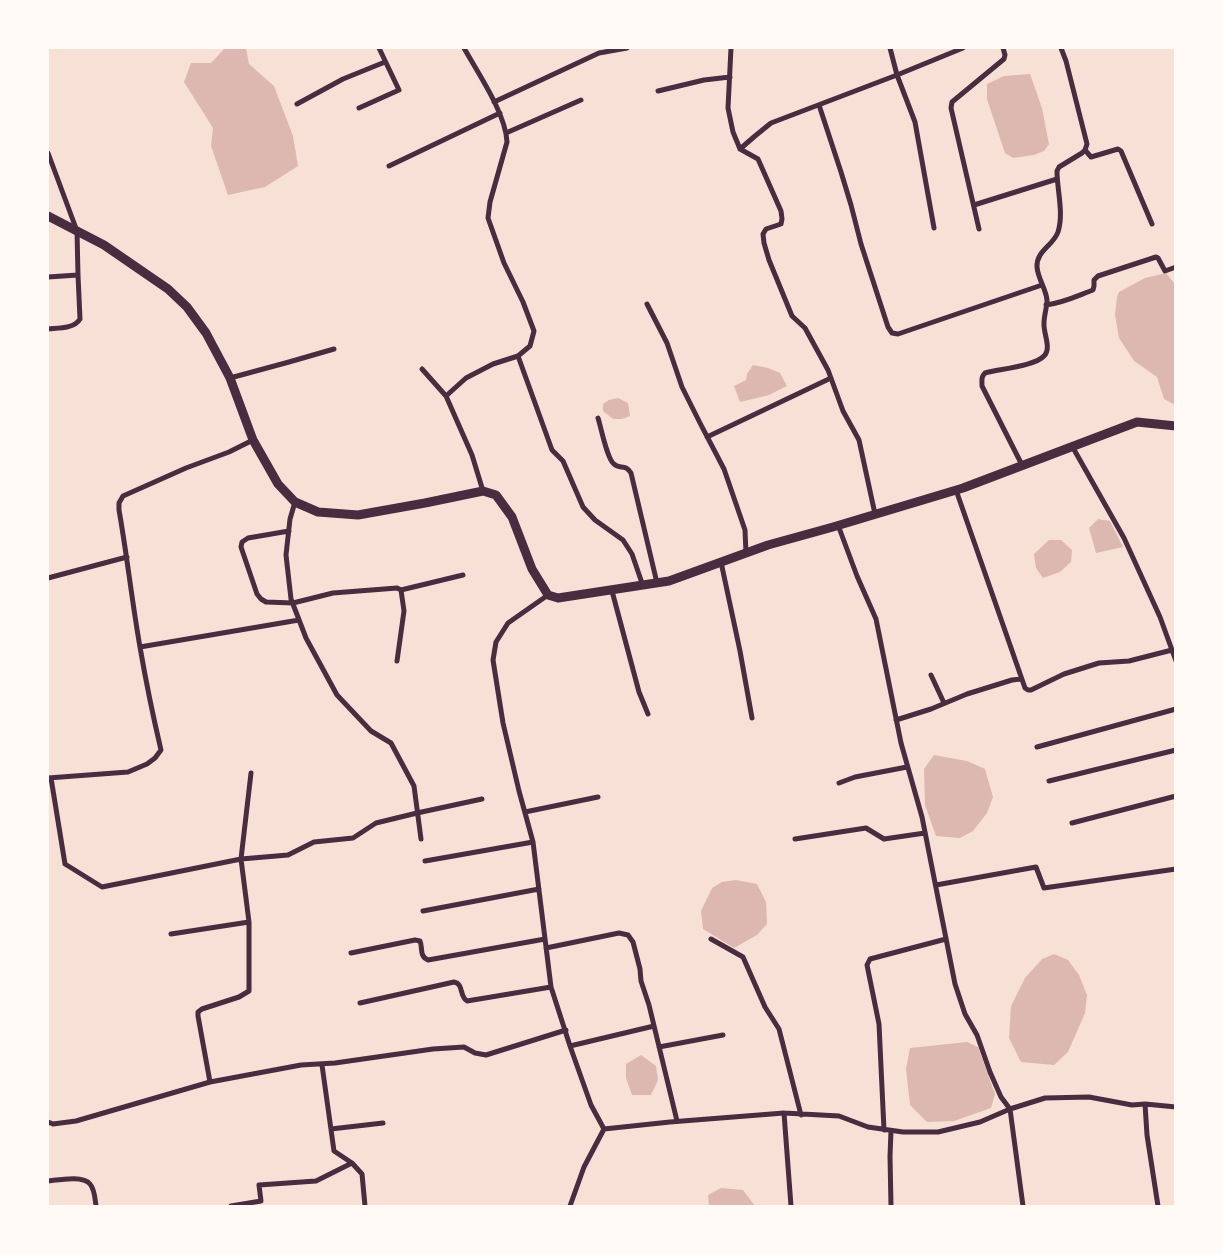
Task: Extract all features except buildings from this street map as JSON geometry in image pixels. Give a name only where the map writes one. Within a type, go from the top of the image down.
[{"type":"street","points":[[359,108],[399,90],[379,48]]},
{"type":"street","points":[[446,396],[466,378],[493,364],[518,356],[530,346],[534,331],[523,302],[504,263],[488,218],[490,202],[507,142],[506,134],[500,113],[464,48]]},
{"type":"street","points":[[494,102],[599,54],[627,48]]},
{"type":"street","points":[[731,48],[728,108],[733,132],[740,149],[758,159],[781,211],[781,224],[766,229],[763,234],[769,260],[792,316],[804,328],[828,370],[842,411],[859,440],[876,514]]},
{"type":"street","points":[[890,48],[897,75],[915,122],[934,228]]},
{"type":"street","points":[[740,149],[771,123],[819,106],[963,48]]},
{"type":"street","points":[[979,229],[951,108],[952,102],[1004,59],[1003,48]]},
{"type":"street","points":[[1022,465],[982,386],[982,380],[985,373],[1034,362],[1042,358],[1046,353],[1044,322],[1046,298],[1038,270],[1038,259],[1057,235],[1059,227],[1057,171],[1059,167],[1082,153],[1087,144],[1061,48]]},
{"type":"street","points":[[297,104],[344,79],[385,62]]},
{"type":"street","points":[[658,91],[704,80],[730,77]]},
{"type":"street","points":[[506,134],[581,100]]},
{"type":"street","points":[[819,106],[844,181],[861,244],[886,321],[892,332],[898,334],[1042,285]]},
{"type":"street","points":[[389,166],[500,113]]},
{"type":"street","points":[[1085,150],[1091,157],[1118,149],[1121,151],[1152,224]]},
{"type":"street","points":[[48,153],[77,232],[80,319],[73,326],[48,329]]},
{"type":"street","points":[[974,205],[1057,179]]},
{"type":"street","points":[[48,216],[104,245],[168,289],[187,306],[206,333],[230,378],[254,440],[278,484],[295,502],[318,512],[358,515],[483,491],[496,494],[512,517],[532,569],[548,595],[558,598],[669,581],[768,545],[956,490],[1137,422],[1176,426]]},
{"type":"street","points":[[1046,305],[1065,302],[1093,290],[1094,280],[1098,276],[1156,257],[1165,272],[1176,267]]},
{"type":"street","points":[[48,277],[78,274]]},
{"type":"street","points":[[647,304],[667,343],[682,387],[724,469],[745,530],[746,553]]},
{"type":"street","points":[[230,378],[334,349]]},
{"type":"street","points":[[518,356],[552,450],[563,461],[583,507],[595,520],[623,540],[632,554],[642,586]]},
{"type":"street","points":[[422,369],[446,396],[472,455],[483,491]]},
{"type":"street","points":[[707,437],[831,378]]},
{"type":"street","points":[[598,418],[609,457],[613,464],[618,467],[625,467],[631,473],[657,583]]},
{"type":"street","points":[[254,440],[123,496],[119,503],[140,646],[161,750],[155,758],[128,772],[49,778],[65,864],[102,887],[241,859],[288,855],[314,842],[353,838],[376,823],[482,799]]},
{"type":"street","points":[[1072,446],[1124,538],[1160,617],[1176,661]]},
{"type":"street","points":[[956,490],[1025,688],[1031,690],[1064,674],[1099,663],[1129,661],[1172,650]]},
{"type":"street","points":[[295,502],[290,519],[286,555],[291,599],[306,638],[337,695],[371,731],[390,743],[414,786],[421,839]]},
{"type":"street","points":[[838,525],[856,576],[876,619],[900,743],[922,817],[955,984],[965,1014],[977,1035],[990,1072],[1001,1097],[1010,1109],[1023,1206]]},
{"type":"street","points":[[289,531],[248,538],[242,542],[241,547],[257,594],[266,602],[293,603],[333,593],[397,588],[401,590],[462,575]]},
{"type":"street","points":[[48,578],[127,557]]},
{"type":"street","points":[[721,562],[752,718]]},
{"type":"street","points":[[397,662],[404,611],[401,590]]},
{"type":"street","points":[[612,590],[638,692],[648,714]]},
{"type":"street","points":[[548,595],[508,623],[496,642],[493,660],[503,723],[533,842],[552,987],[591,1105],[604,1129]]},
{"type":"street","points":[[140,646],[299,620]]},
{"type":"street","points":[[931,675],[944,703]]},
{"type":"street","points":[[896,720],[966,694],[1021,678]]},
{"type":"street","points":[[1037,747],[1176,709]]},
{"type":"street","points":[[1049,781],[1176,750]]},
{"type":"street","points":[[839,783],[856,777],[907,766]]},
{"type":"street","points":[[210,1082],[198,1012],[239,997],[249,991],[250,922],[241,859],[251,773]]},
{"type":"street","points":[[1072,823],[1176,796]]},
{"type":"street","points":[[525,812],[598,797]]},
{"type":"street","points":[[795,839],[866,828],[884,839],[925,833]]},
{"type":"street","points":[[425,861],[533,842]]},
{"type":"street","points":[[936,885],[1036,867],[1044,888],[1176,869]]},
{"type":"street","points":[[423,911],[539,890]]},
{"type":"street","points":[[171,934],[250,922]]},
{"type":"street","points":[[546,948],[619,933],[628,934],[633,942],[641,981],[649,1005],[677,1121]]},
{"type":"street","points":[[351,953],[415,940],[420,941],[422,955],[428,960],[545,939]]},
{"type":"street","points":[[711,939],[744,957],[765,1007],[779,1029],[800,1115]]},
{"type":"street","points":[[884,1130],[879,1024],[867,965],[870,959],[946,939]]},
{"type":"street","points":[[360,1003],[454,982],[460,985],[463,997],[467,1001],[552,987]]},
{"type":"street","points":[[570,1046],[654,1026]]},
{"type":"street","points":[[48,1122],[53,1124],[76,1121],[210,1082],[301,1066],[322,1065],[433,1049],[464,1047],[476,1053],[486,1055],[566,1030]]},
{"type":"street","points":[[659,1047],[723,1035]]},
{"type":"street","points":[[322,1065],[334,1151],[352,1162],[362,1174],[365,1206]]},
{"type":"street","points":[[604,1129],[677,1121],[784,1113],[839,1116],[868,1127],[891,1131],[938,1132],[980,1122],[1010,1109],[1045,1098],[1089,1097],[1132,1105],[1145,1104],[1176,1107]]},
{"type":"street","points":[[1145,1104],[1147,1135],[1158,1206]]},
{"type":"street","points":[[784,1113],[791,1206]]},
{"type":"street","points":[[331,1129],[383,1123]]},
{"type":"street","points":[[570,1206],[584,1167],[604,1129]]},
{"type":"street","points":[[891,1131],[892,1206]]},
{"type":"street","points":[[232,1206],[261,1201],[259,1185],[316,1181],[352,1162]]},
{"type":"street","points":[[48,1181],[82,1179],[90,1183],[94,1192],[96,1206]]},
{"type":"shaded area","points":[[225,48],[246,48],[249,64],[274,86],[293,136],[298,166],[265,187],[228,195],[211,146],[213,128],[184,82],[191,63],[211,63]]},
{"type":"shaded area","points":[[1030,74],[1042,108],[1049,144],[1044,151],[1034,155],[1013,158],[1005,153],[987,99],[987,84],[1004,76]]},
{"type":"shaded area","points":[[1166,273],[1175,284],[1175,405],[1164,399],[1157,377],[1134,361],[1119,338],[1115,315],[1119,292],[1145,278]]},
{"type":"shaded area","points":[[753,365],[780,373],[787,386],[769,395],[740,402],[734,386],[746,380],[747,374]]},
{"type":"shaded area","points":[[618,398],[628,403],[630,416],[622,419],[613,419],[603,411],[603,404]]},
{"type":"shaded area","points":[[1098,519],[1110,521],[1123,547],[1096,553],[1089,528]]},
{"type":"shaded area","points":[[1049,540],[1061,540],[1072,550],[1071,562],[1060,572],[1043,578],[1036,568],[1034,554]]},
{"type":"shaded area","points":[[934,755],[967,761],[985,769],[993,797],[987,813],[973,831],[960,838],[936,836],[925,805],[924,769]]},
{"type":"shaded area","points":[[736,880],[757,884],[766,902],[767,924],[757,935],[734,948],[703,929],[701,911],[712,888],[722,882]]},
{"type":"shaded area","points":[[1054,954],[1068,960],[1079,975],[1087,995],[1085,1013],[1068,1052],[1054,1065],[1021,1062],[1009,1038],[1011,1006],[1025,978],[1042,959]]},
{"type":"shaded area","points":[[967,1042],[978,1047],[995,1094],[991,1108],[954,1121],[927,1122],[910,1105],[906,1069],[910,1048]]},
{"type":"shaded area","points":[[641,1055],[656,1066],[658,1080],[651,1095],[632,1095],[626,1078],[626,1064]]},
{"type":"shaded area","points":[[721,1188],[743,1190],[755,1206],[709,1206],[708,1195]]}]
